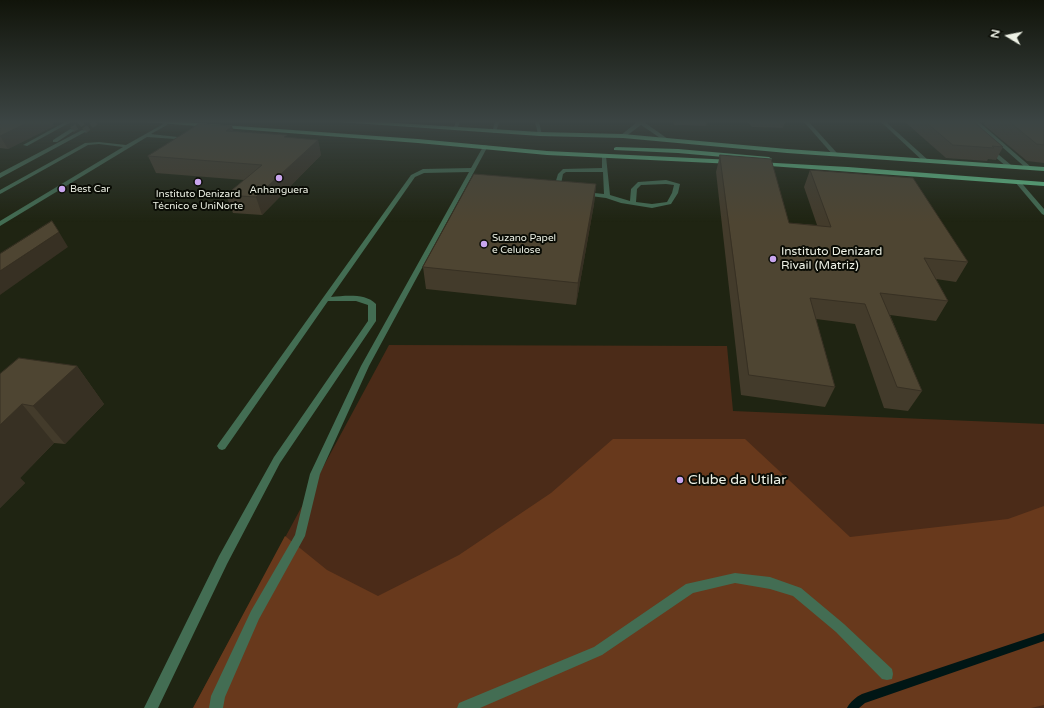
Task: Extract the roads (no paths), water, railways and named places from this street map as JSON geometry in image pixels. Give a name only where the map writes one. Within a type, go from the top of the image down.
[{"type":"highway","points":[[586,155],[814,169],[848,169]]},
{"type":"highway","points":[[735,155],[848,169],[1044,184]]},
{"type":"highway","points":[[849,155],[1044,169]]},
{"type":"street","points":[[0,169],[26,155]]},
{"type":"street","points":[[0,176],[39,155]]},
{"type":"lane","points":[[0,192],[67,155]]},
{"type":"lane","points":[[0,224],[113,155]]},
{"type":"lane","points":[[216,708],[218,696],[255,615],[300,536],[315,474],[365,366],[481,155]]},
{"type":"lane","points":[[912,155],[917,160]]},
{"type":"lane","points":[[919,155],[926,161]]},
{"type":"lane","points":[[995,155],[1009,166]]},
{"type":"lane","points":[[996,155],[1015,156],[1029,168]]},
{"type":"lane","points":[[604,156],[607,196]]},
{"type":"lane","points":[[222,446],[413,176],[423,171],[473,170]]},
{"type":"lane","points":[[570,192],[563,191],[558,184],[561,174],[565,170],[605,170]]},
{"type":"lane","points":[[578,193],[607,196],[633,203],[652,206],[669,203],[675,193],[677,184],[666,182],[640,183],[634,189],[633,203]]},
{"type":"lane","points":[[1017,182],[1044,213]]},
{"type":"lane","points":[[151,708],[223,560],[277,460],[372,321],[372,304],[368,301],[359,299],[326,299]]},
{"type":"lane","points":[[464,708],[598,651],[690,588],[735,578],[770,583],[797,592],[840,628],[887,674]]},
{"type":"waterway","points":[[852,708],[862,699],[1044,637]]},
{"type":"place","name":"Anhanguera","points":[[279,178]]},
{"type":"place","name":"Instituto Denizard Técnico e UniNorte","points":[[198,182]]},
{"type":"place","name":"Best Car","points":[[62,189]]},
{"type":"place","name":"Suzano Papel e Celulose","points":[[484,244]]},
{"type":"place","name":"Instituto Denizard Rivail (Matriz)","points":[[773,259]]},
{"type":"place","name":"Clube da Utilar","points":[[680,480]]}]
